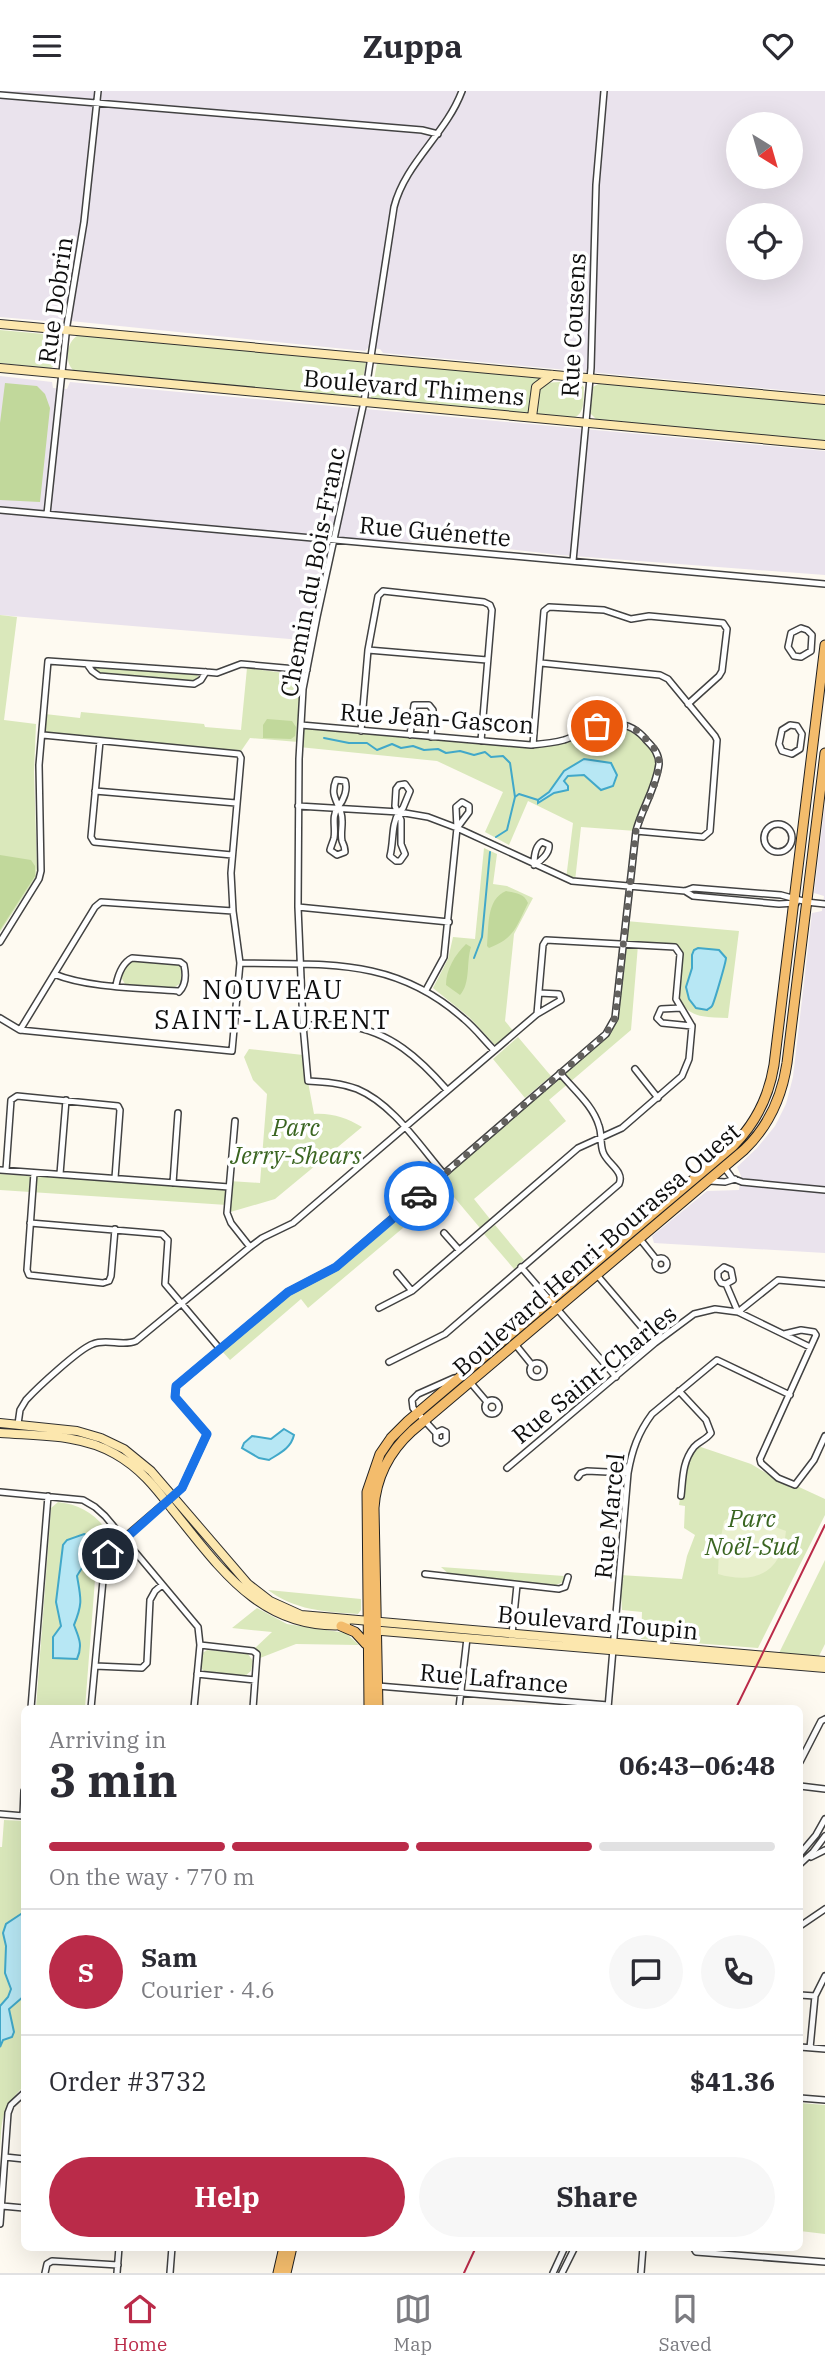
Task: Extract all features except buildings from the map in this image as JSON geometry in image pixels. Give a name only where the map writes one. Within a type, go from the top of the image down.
[{"type":"main road","name":"Boulevard Henri-Bourassa Ouest","points":[[378,1705],[365,1507],[376,1462],[385,1446],[636,1235],[737,1142],[760,1110],[770,1085],[825,645]]},
{"type":"main road","name":"Boulevard Henri-Bourassa Ouest","points":[[467,1377],[515,1344],[554,1304],[597,1275],[636,1235],[724,1168],[756,1137],[774,1111],[787,1063],[825,753]]},
{"type":"main road","points":[[341,1626],[358,1634],[367,1646]]},
{"type":"main road","name":"Boulevard Henri-Bourassa Ouest","points":[[369,1705],[367,1646],[371,1626]]},
{"type":"main road","points":[[278,2273],[283,2251]]},
{"type":"main road","points":[[286,2273],[291,2251]]},
{"type":"street","name":"Rue Dobrin","points":[[47,514],[98,91]]},
{"type":"street","name":"Chemin du Bois-Franc","points":[[404,1128],[372,1097],[356,1089],[336,1083],[308,1081],[298,907],[301,725],[307,670],[364,402],[394,203],[404,181],[449,119],[462,91]]},
{"type":"street","name":"Rue Cousens","points":[[573,561],[590,378],[596,185],[604,91]]},
{"type":"street","points":[[0,95],[422,130],[438,134]]},
{"type":"street","name":"Boulevard Thimens","points":[[0,324],[825,400]]},
{"type":"street","name":"Boulevard Thimens","points":[[0,368],[825,445]]},
{"type":"street","points":[[532,417],[536,387],[552,375]]},
{"type":"street","name":"Rue Guénette","points":[[0,509],[825,584]]},
{"type":"street","points":[[361,731],[368,649],[379,596],[383,591],[484,602],[490,605],[492,610],[481,741]]},
{"type":"street","points":[[533,745],[544,611],[550,607],[604,610],[631,619],[649,615],[723,623],[727,629],[722,671],[688,703]]},
{"type":"street","name":"Boulevard Henri-Bourassa Ouest","points":[[801,628],[810,632],[812,644],[811,651],[801,657],[794,656],[788,647],[792,633],[801,628]]},
{"type":"street","name":"Boulevard Henri-Bourassa Ouest","points":[[812,644],[825,645]]},
{"type":"street","points":[[368,649],[487,660]]},
{"type":"street","points":[[0,942],[39,879],[41,871],[39,765],[48,661],[217,673],[241,664],[307,670]]},
{"type":"street","points":[[541,663],[660,675],[668,679],[717,740],[710,831],[703,837],[636,831]]},
{"type":"street","points":[[87,664],[99,676],[194,684],[201,680],[206,672]]},
{"type":"street","points":[[410,735],[414,705],[429,705],[433,710],[431,737]]},
{"type":"street","name":"Rue Jean-Gascon","points":[[170,1500],[187,1480],[207,1434],[175,1397],[176,1386],[288,1292],[336,1267],[612,1026],[636,831],[649,798],[659,760],[656,752],[638,730],[631,726],[607,724],[562,740],[533,745],[301,725]]},
{"type":"street","points":[[790,725],[797,726],[802,731],[802,742],[798,751],[785,753],[779,744],[782,730],[790,725]]},
{"type":"street","points":[[0,1018],[20,1030],[232,1051],[240,963],[233,911],[232,855],[241,758],[239,754],[43,735]]},
{"type":"street","points":[[100,741],[91,837],[94,842],[232,855]]},
{"type":"street","points":[[802,742],[813,743]]},
{"type":"street","points":[[338,807],[334,813],[334,839],[330,846],[330,850],[337,855],[345,852],[346,848],[342,838],[341,813],[338,807],[335,801],[334,785],[336,780],[341,779],[347,786],[338,807]]},
{"type":"street","points":[[398,812],[394,820],[390,856],[396,861],[400,861],[405,854],[401,844],[401,820],[398,812],[395,806],[396,789],[405,784],[410,791],[403,808],[398,812]]},
{"type":"street","points":[[95,791],[236,803]]},
{"type":"street","points":[[298,806],[398,812],[428,817],[572,881],[685,891],[693,896],[825,904]]},
{"type":"street","points":[[772,825],[782,825],[788,829],[790,839],[789,846],[783,852],[772,852],[765,843],[766,831],[772,825]]},
{"type":"street","points":[[426,990],[444,957],[457,828]]},
{"type":"street","points":[[790,839],[801,841]]},
{"type":"street","points":[[20,1030],[95,907],[101,902],[233,911]]},
{"type":"street","points":[[298,907],[449,922]]},
{"type":"street","points":[[379,1308],[412,1291],[578,1149],[622,1128],[675,1083],[686,1068],[692,1026],[676,999],[680,954],[675,947],[546,940],[543,945],[537,1014]]},
{"type":"street","points":[[54,974],[68,980],[179,992],[183,987],[184,965],[180,962],[132,958],[127,960],[118,974],[116,985]]},
{"type":"street","points":[[240,963],[371,969],[426,990],[466,1020],[494,1050]]},
{"type":"street","points":[[18,1425],[20,1410],[26,1400],[88,1346],[102,1342],[136,1341],[250,1247],[293,1223],[537,1014],[561,1000],[559,995],[539,993]]},
{"type":"street","points":[[681,1008],[661,1009],[657,1018],[662,1023],[692,1026]]},
{"type":"street","points":[[303,1025],[347,1026],[391,1040],[423,1063],[447,1090]]},
{"type":"street","points":[[635,1069],[658,1098]]},
{"type":"street","points":[[389,1361],[445,1334],[619,1184],[620,1174],[604,1156],[597,1120],[560,1073]]},
{"type":"street","points":[[115,1178],[120,1110],[114,1104],[13,1097],[3,1170],[229,1187]]},
{"type":"street","points":[[60,1174],[66,1100]]},
{"type":"street","points":[[173,1183],[178,1113]]},
{"type":"street","points":[[235,1121],[228,1218],[250,1247]]},
{"type":"street","points":[[404,1128],[444,1174]]},
{"type":"street","points":[[717,1160],[735,1179],[745,1182],[825,1191]]},
{"type":"street","points":[[34,1173],[27,1270],[29,1275],[103,1283],[109,1281],[115,1230]]},
{"type":"street","points":[[707,1182],[735,1179]]},
{"type":"street","points":[[30,1223],[162,1234],[168,1240],[165,1284],[220,1349]]},
{"type":"street","points":[[444,1233],[459,1250]]},
{"type":"street","points":[[636,1235],[656,1259]]},
{"type":"street","points":[[521,1267],[616,1377]]},
{"type":"street","points":[[397,1273],[412,1291]]},
{"type":"street","points":[[597,1275],[655,1343]]},
{"type":"street","points":[[726,1284],[738,1312],[778,1280],[825,1284]]},
{"type":"street","name":"Rue Saint-Charles","points":[[507,1468],[686,1319],[704,1311],[726,1309],[738,1312],[810,1347],[816,1335],[809,1330],[784,1334]]},
{"type":"street","points":[[515,1344],[532,1365]]},
{"type":"street","points":[[810,1347],[760,1459],[764,1468],[792,1486],[799,1483],[825,1436]]},
{"type":"street","name":"Rue Marcel","points":[[608,1705],[628,1473],[632,1451],[645,1425],[652,1414],[717,1360],[790,1395]]},
{"type":"street","points":[[467,1377],[487,1402]]},
{"type":"street","name":"Boulevard Henri-Bourassa Ouest","points":[[421,1417],[412,1405],[416,1396],[467,1377]]},
{"type":"street","points":[[679,1391],[706,1420],[711,1433],[695,1445],[688,1457],[684,1467],[681,1496]]},
{"type":"street","points":[[421,1417],[436,1433]]},
{"type":"street","points":[[0,1423],[73,1430],[110,1442],[145,1466],[235,1582],[259,1603],[293,1621],[371,1626]]},
{"type":"street","points":[[0,1433],[69,1439],[100,1447],[120,1456],[170,1500],[245,1581],[270,1601],[304,1616],[371,1626]]},
{"type":"street","points":[[578,1478],[581,1473],[587,1471],[628,1473]]},
{"type":"street","points":[[0,1492],[83,1500],[95,1507],[198,1627],[200,1645],[194,1705]]},
{"type":"street","points":[[31,1705],[48,1496]]},
{"type":"street","points":[[91,1705],[105,1559],[123,1539],[170,1500]]},
{"type":"street","points":[[425,1574],[563,1589],[568,1577]]},
{"type":"street","points":[[95,1665],[142,1668],[147,1663],[150,1600],[162,1585]]},
{"type":"street","points":[[512,1638],[517,1585]]},
{"type":"street","name":"Boulevard Toupin","points":[[371,1626],[806,1663],[825,1668]]},
{"type":"street","points":[[459,1705],[467,1634]]},
{"type":"street","points":[[200,1645],[256,1652],[253,1705]]},
{"type":"street","name":"Boulevard Toupin","points":[[806,1663],[825,1661]]},
{"type":"street","points":[[197,1674],[256,1680]]},
{"type":"street","name":"Rue Lafrance","points":[[378,1686],[587,1705]]},
{"type":"street","points":[[803,1756],[821,1721],[825,1719]]},
{"type":"street","points":[[803,1786],[825,1789]]},
{"type":"street","points":[[0,1814],[21,1816]]},
{"type":"street","points":[[803,1850],[825,1819]]},
{"type":"street","points":[[803,1861],[825,1837],[816,1835]]},
{"type":"street","points":[[803,1862],[825,1850]]},
{"type":"street","points":[[803,1924],[825,1909]]},
{"type":"street","points":[[810,2047],[815,1996],[825,1976]]},
{"type":"street","points":[[803,1995],[815,1996]]},
{"type":"street","points":[[803,2047],[825,2049]]},
{"type":"street","points":[[0,2224],[8,2113],[11,2105],[21,2096]]},
{"type":"street","points":[[803,2098],[825,2100]]},
{"type":"street","points":[[5,2157],[21,2159]]},
{"type":"street","points":[[2,2206],[21,2208]]},
{"type":"street","points":[[117,2273],[120,2251]]},
{"type":"street","points":[[170,2273],[172,2251]]},
{"type":"street","points":[[553,2273],[563,2251]]},
{"type":"street","points":[[562,2273],[573,2251]]},
{"type":"street","points":[[640,2273],[643,2251]]},
{"type":"street","points":[[695,2251],[825,2262]]},
{"type":"street","points":[[45,2273],[47,2264],[52,2261],[118,2265]]},
{"type":"shaded area","points":[[0,91],[825,91],[825,394],[383,353],[380,349],[368,348],[365,351],[61,320],[57,322],[0,317]]},
{"type":"shaded area","points":[[0,376],[52,382],[53,388],[67,389],[70,382],[825,451],[825,575],[560,555],[464,544],[334,539],[313,641],[0,615]]},
{"type":"shaded area","points":[[825,804],[825,1253],[654,1243],[652,1236],[707,1191],[739,1190],[741,1176],[737,1167],[775,1126],[786,1104],[793,1077],[812,913],[822,911],[824,896],[814,893]]},
{"type":"green space","points":[[0,330],[55,335],[61,342],[58,363],[51,368],[0,363]]},
{"type":"green space","points":[[79,335],[366,363],[358,397],[76,372],[69,364],[68,353],[71,342]]},
{"type":"green space","points":[[377,363],[541,377],[542,383],[578,381],[584,387],[583,405],[580,413],[573,418],[371,398]]},
{"type":"green space","points":[[5,383],[37,386],[45,394],[50,408],[40,502],[0,500],[0,423]]},
{"type":"green space","points":[[600,383],[825,404],[825,441],[596,419],[590,413],[593,387]]},
{"type":"green space","points":[[0,615],[17,617],[4,720],[36,724],[34,772],[37,868],[36,877],[0,932]]},
{"type":"green space","points":[[96,666],[195,673],[199,677],[193,682],[99,674],[93,669]]},
{"type":"green space","points":[[247,668],[300,675],[303,678],[298,742],[250,738],[239,754],[43,735],[45,714],[80,718],[81,712],[241,730]]},
{"type":"green space","points":[[267,719],[292,721],[296,727],[295,736],[291,739],[263,738],[263,725]]},
{"type":"green space","points":[[301,725],[522,744],[548,744],[598,726],[631,726],[656,752],[658,769],[636,831],[581,827],[575,881],[566,879],[573,823],[528,801],[509,845],[485,832],[503,792],[437,761],[299,747]]},
{"type":"green space","points":[[484,848],[497,854],[493,884],[507,886],[533,898],[514,934],[505,1021],[514,1032],[498,1045],[433,988],[448,959],[453,937],[475,939]]},
{"type":"green space","points":[[0,855],[31,860],[35,866],[35,876],[0,930]]},
{"type":"green space","points":[[506,891],[522,895],[528,903],[510,936],[489,948],[488,931],[492,907],[495,900]]},
{"type":"green space","points":[[626,921],[739,931],[728,1018],[700,1016],[684,1006],[680,999],[678,950],[638,945],[631,1030],[549,1100],[566,1121],[474,1199],[490,1219],[480,1228],[448,1190],[308,1308],[301,1299],[230,1360],[220,1349],[288,1292],[323,1276],[612,1026]]},
{"type":"green space","points":[[466,944],[471,947],[466,985],[460,995],[446,985],[446,979],[452,963]]},
{"type":"green space","points":[[133,960],[181,965],[181,983],[172,989],[125,984],[121,977],[128,963]]},
{"type":"green space","points":[[518,1037],[551,1076],[525,1098],[493,1059]]},
{"type":"green space","name":"Parc Jerry-Shears","points":[[249,1049],[303,1055],[314,1114],[339,1117],[362,1127],[275,1199],[227,1213],[229,1181],[260,1183],[267,1094],[253,1080],[244,1057]]},
{"type":"green space","points":[[0,1174],[222,1188],[227,1192],[227,1205],[0,1190]]},
{"type":"green space","points":[[495,1225],[524,1260],[514,1269],[484,1234]]},
{"type":"green space","name":"Parc Noël-Sud","points":[[695,1445],[751,1464],[791,1488],[799,1487],[825,1499],[825,1515],[758,1648],[641,1639],[642,1612],[622,1610],[620,1575],[682,1579],[695,1535],[684,1528],[685,1506],[679,1505],[684,1468]]},
{"type":"green space","points":[[58,1502],[75,1506],[89,1513],[112,1536],[96,1562],[85,1705],[36,1705],[51,1508]]},
{"type":"green space","points":[[732,1516],[759,1521],[786,1531],[779,1557],[765,1572],[744,1578],[718,1574],[724,1521]]},
{"type":"green space","points":[[825,1560],[825,1644],[819,1656],[779,1653]]},
{"type":"green space","points":[[441,1567],[564,1576],[563,1582],[556,1585],[450,1575]]},
{"type":"green space","points":[[268,1590],[361,1599],[361,1610],[358,1614],[310,1609],[289,1602]]},
{"type":"green space","points":[[257,1608],[287,1624],[346,1633],[359,1645],[296,1644],[260,1658],[254,1649],[272,1632],[232,1628]]},
{"type":"green space","points":[[207,1650],[248,1654],[253,1661],[251,1671],[245,1676],[205,1672],[200,1667],[201,1654]]},
{"type":"green space","points":[[4,1820],[21,1821],[21,2089],[6,2109],[0,2151],[0,1847]]},
{"type":"green space","points":[[803,2103],[825,2105],[825,2234],[803,2231]]},
{"type":"water","points":[[584,759],[611,763],[617,775],[613,786],[601,790],[584,775],[568,776],[564,781],[568,790],[554,793],[538,803],[564,771]]},
{"type":"water","points":[[698,948],[719,950],[726,958],[712,1007],[707,1010],[696,1008],[689,999],[686,987],[692,968],[692,955]]},
{"type":"water","points":[[284,1429],[294,1435],[293,1440],[269,1460],[259,1458],[242,1448],[252,1436],[271,1439]]},
{"type":"water","points":[[84,1534],[91,1541],[91,1552],[77,1576],[80,1601],[74,1625],[80,1642],[79,1654],[77,1659],[53,1658],[53,1637],[61,1626],[56,1602],[63,1545],[67,1540]]},
{"type":"water","points":[[21,1914],[21,1999],[9,2009],[14,2032],[12,2037],[3,2040],[0,2047],[0,2006],[11,1989],[5,1973],[6,1946],[3,1933],[6,1924]]},
{"type":"waterway","points":[[324,738],[367,743],[377,750],[392,744],[401,748],[413,746],[424,750],[438,749],[446,753],[460,751],[474,755],[485,752],[491,757],[503,756],[510,763],[515,797]]},
{"type":"waterway","points":[[496,837],[507,830],[515,797],[519,794],[538,800]]},
{"type":"waterway","points":[[474,958],[482,937],[490,852]]},
{"type":"tram line","points":[[737,1705],[825,1525]]},
{"type":"tram line","points":[[464,2273],[474,2251]]},
{"type":"way so far","points":[[419,1196],[612,1026],[636,831],[649,798],[659,760],[656,752],[638,730],[631,726],[597,726]]},
{"type":"district","name":"NOUVEAU SAINT-LAURENT","points":[[273,1004]]},
{"type":"route","points":[[108,1554],[182,1488],[207,1434],[175,1397],[176,1386],[288,1292],[336,1267],[419,1196]]}]
